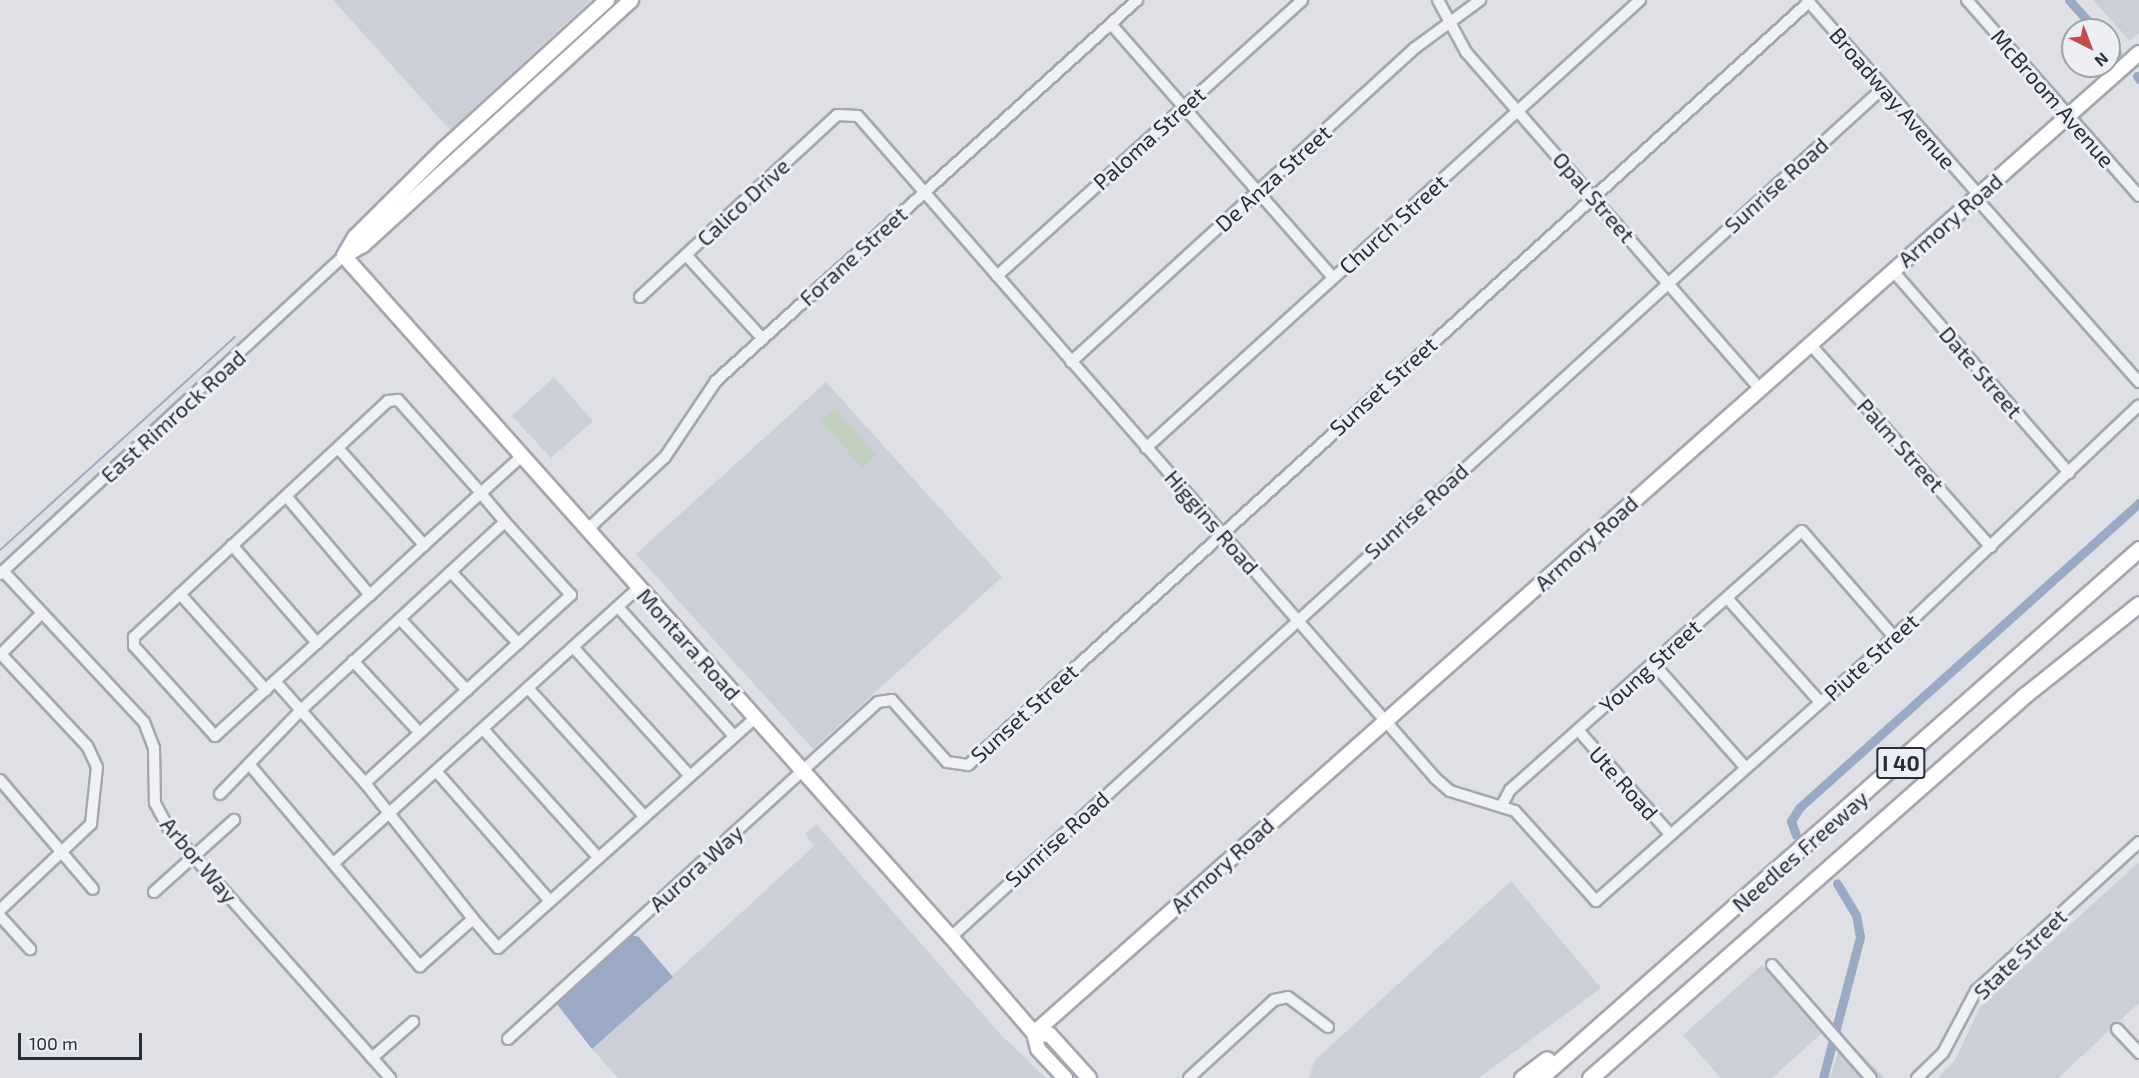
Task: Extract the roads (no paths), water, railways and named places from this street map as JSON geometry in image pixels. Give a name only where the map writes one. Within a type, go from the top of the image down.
[{"type":"highway","name":"Needles Freeway","points":[[1540,1078],[2139,549]]},
{"type":"highway","name":"Needles Freeway","points":[[1590,1078],[2034,688],[2139,604]]},
{"type":"highway","points":[[1606,1078],[1730,955]]},
{"type":"highway","points":[[1522,1078],[1659,974]]},
{"type":"main road","name":"East Rimrock Road","points":[[344,256],[355,237],[444,149],[607,0]]},
{"type":"main road","name":"East Rimrock Road","points":[[344,256],[363,245],[631,0]]},
{"type":"main road","name":"Armory Road","points":[[1034,1033],[2139,53]]},
{"type":"main road","name":"Montara Road","points":[[344,256],[951,937],[1034,1033],[1038,1050],[1065,1078]]},
{"type":"main road","name":"Montara Road","points":[[1034,1033],[1050,1035],[1089,1078]]},
{"type":"street","name":"Forane Street","points":[[588,529],[665,457],[711,388],[924,191],[1137,0]]},
{"type":"street","name":"Paloma Street","points":[[997,276],[1302,0]]},
{"type":"street","name":"Opal Street","points":[[1438,0],[1448,23],[1518,110],[1760,389]]},
{"type":"street","name":"De Anza Street","points":[[1071,362],[1448,23],[1480,0]]},
{"type":"street","name":"Church Street","points":[[1146,448],[1640,0]]},
{"type":"street","name":"McBroom Avenue","points":[[1967,0],[2139,196]]},
{"type":"street","name":"Broadway Avenue","points":[[1808,1],[2139,382]]},
{"type":"street","name":"Sunset Street","points":[[885,699],[957,767],[968,765],[1808,1]]},
{"type":"street","points":[[1111,24],[1334,278]]},
{"type":"street","name":"Sunrise Road","points":[[951,937],[1884,87]]},
{"type":"street","name":"Higgins Road","points":[[848,113],[858,116],[1146,448],[1450,791],[1502,805],[1523,817],[1596,901]]},
{"type":"street","name":"Calico Drive","points":[[640,297],[837,116],[848,113]]},
{"type":"street","points":[[686,255],[763,339]]},
{"type":"street","name":"East Rimrock Road","points":[[1,572],[344,256]]},
{"type":"street","name":"Date Street","points":[[1893,271],[2069,473]]},
{"type":"street","name":"Palm Street","points":[[1810,344],[1991,546]]},
{"type":"street","points":[[366,783],[571,595],[505,522],[481,493],[398,400],[388,401],[134,637],[134,646],[215,736],[266,690],[275,681],[370,595],[424,545],[481,493],[522,456]]},
{"type":"street","name":"Piute Street","points":[[1596,901],[1894,637],[2139,405]]},
{"type":"street","points":[[338,448],[424,545]]},
{"type":"street","points":[[286,495],[370,595]]},
{"type":"street","points":[[220,794],[301,710],[505,522]]},
{"type":"street","name":"Young Street","points":[[1502,805],[1510,790],[1802,531],[1894,637]]},
{"type":"street","points":[[232,545],[317,643]]},
{"type":"street","name":"Arbor Way","points":[[1,572],[42,613],[151,733],[155,803],[194,856],[390,1078]]},
{"type":"street","points":[[451,572],[518,643]]},
{"type":"street","points":[[335,862],[639,587]]},
{"type":"street","points":[[180,594],[266,690]]},
{"type":"street","points":[[1727,598],[1820,702]]},
{"type":"street","points":[[618,607],[734,736]]},
{"type":"street","points":[[0,909],[62,854],[95,815],[94,756],[1,655],[42,613]]},
{"type":"street","points":[[400,619],[468,690]]},
{"type":"street","points":[[573,647],[689,775]]},
{"type":"street","points":[[353,662],[420,733]]},
{"type":"street","points":[[1653,663],[1746,768]]},
{"type":"street","points":[[275,681],[366,783],[388,814],[498,948],[755,718]]},
{"type":"street","points":[[528,688],[644,816]]},
{"type":"street","name":"Aurora Way","points":[[508,1039],[885,699]]},
{"type":"street","points":[[483,729],[598,857]]},
{"type":"street","name":"Ute Road","points":[[1578,730],[1671,835]]},
{"type":"street","points":[[249,764],[335,862],[339,873],[420,966],[473,919]]},
{"type":"street","points":[[436,771],[550,901]]},
{"type":"street","points":[[0,780],[93,889]]},
{"type":"street","points":[[154,892],[234,820]]},
{"type":"street","name":"State Street","points":[[1917,1078],[1943,1053],[1976,992],[2139,842]]},
{"type":"street","points":[[0,916],[30,949]]},
{"type":"street","points":[[1772,965],[1871,1078]]},
{"type":"street","points":[[1189,1078],[1274,1000],[1288,997],[1328,1027]]},
{"type":"street","points":[[372,1058],[413,1022]]},
{"type":"street","points":[[2117,1029],[2139,1053]]},
{"type":"water","points":[[631,935],[639,937],[673,977],[592,1049],[556,1003]]},
{"type":"waterway","points":[[2069,0],[2085,18]]},
{"type":"waterway","points":[[0,550],[235,337]]},
{"type":"waterway","points":[[1796,835],[1791,821],[1799,808],[2139,503]]},
{"type":"waterway","points":[[1823,1078],[1860,937],[1856,915],[1837,883]]}]
